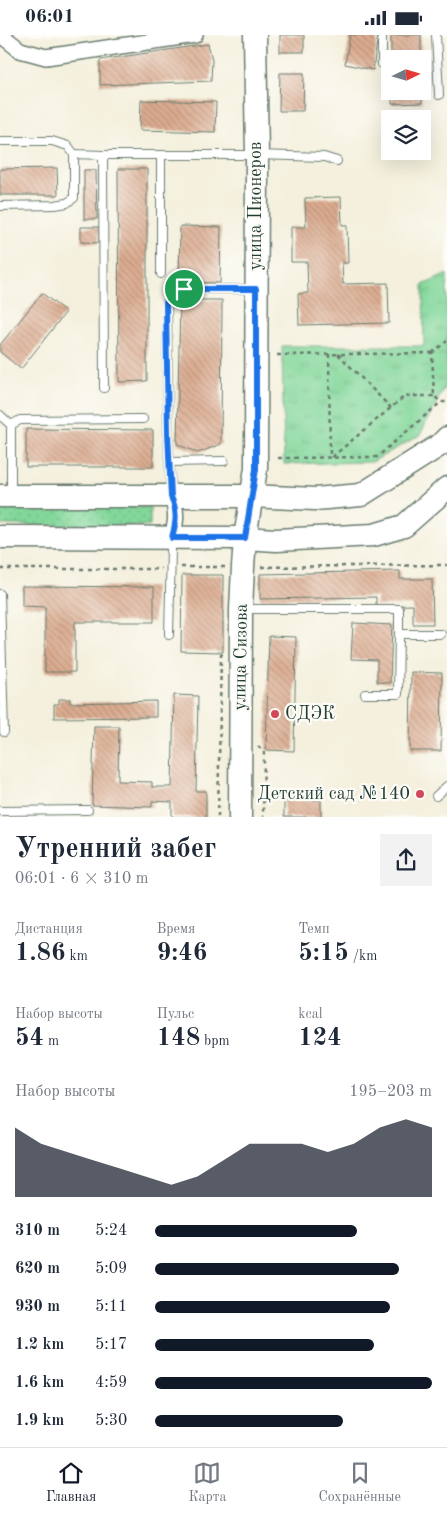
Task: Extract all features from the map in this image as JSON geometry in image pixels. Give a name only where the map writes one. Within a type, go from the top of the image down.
[{"type":"main road","name":"улица Пионеров","points":[[250,497],[256,469],[257,155],[255,35]]},
{"type":"main road","points":[[6,496],[315,499],[361,495],[445,447]]},
{"type":"main road","points":[[0,537],[245,538],[276,540],[374,535],[404,526],[447,488]]},
{"type":"main road","name":"улица Сизова","points":[[240,817],[241,609],[245,538],[250,497]]},
{"type":"street","points":[[1,35],[20,51],[46,57],[195,35]]},
{"type":"street","points":[[171,497],[174,503],[176,519],[172,538]]},
{"type":"lane","points":[[382,35],[382,50]]},
{"type":"lane","points":[[436,35],[439,95]]},
{"type":"lane","points":[[0,141],[52,141],[68,146],[74,155],[74,198],[67,203],[55,205],[0,205]]},
{"type":"lane","points":[[74,155],[257,155],[324,157],[337,161]]},
{"type":"lane","points":[[103,155],[104,388]]},
{"type":"lane","points":[[161,155],[161,274]]},
{"type":"lane","points":[[171,497],[168,433],[167,298],[171,292],[184,289],[256,289]]},
{"type":"lane","points":[[0,415],[11,425]]},
{"type":"lane","points":[[11,425],[20,419],[143,419]]},
{"type":"lane","points":[[6,496],[11,425]]},
{"type":"lane","points":[[170,462],[224,461]]},
{"type":"lane","points":[[169,635],[172,538]]},
{"type":"lane","points":[[0,594],[4,732]]},
{"type":"lane","points":[[241,609],[399,609],[398,694],[364,694]]},
{"type":"lane","points":[[399,634],[441,634]]},
{"type":"lane","points":[[436,797],[447,786]]},
{"type":"lane","points":[[0,811],[88,810]]},
{"type":"path","points":[[277,355],[432,353],[447,341]]},
{"type":"path","points":[[432,353],[434,396]]},
{"type":"path","points":[[329,354],[330,458]]},
{"type":"path","points":[[338,354],[391,408]]},
{"type":"path","points":[[330,458],[405,396],[434,396],[441,402],[447,402]]},
{"type":"path","points":[[278,459],[377,457],[441,402]]},
{"type":"path","points":[[257,567],[447,565]]},
{"type":"path","points":[[0,569],[170,569],[180,567],[226,567]]},
{"type":"green space","points":[[447,274],[447,382],[420,435],[372,462],[284,464],[282,346],[424,346],[423,285]]},
{"type":"green space","points":[[0,506],[150,507],[150,526],[0,525]]},
{"type":"building","points":[[280,35],[304,35],[304,52],[280,52]]},
{"type":"building","points":[[350,35],[378,35],[373,70],[345,64]]},
{"type":"building","points":[[391,35],[421,35],[421,50],[391,50]]},
{"type":"building","points":[[208,44],[212,59],[211,81],[100,85],[100,60]]},
{"type":"building","points":[[280,73],[304,73],[303,111],[279,111]]},
{"type":"building","points":[[141,100],[216,102],[215,132],[140,130]]},
{"type":"building","points":[[392,100],[422,100],[422,103],[392,104]]},
{"type":"building","points":[[57,168],[58,195],[0,195],[0,169]]},
{"type":"building","points":[[118,169],[147,169],[147,381],[119,382]]},
{"type":"building","points":[[84,170],[96,170],[97,219],[84,219]]},
{"type":"building","points":[[341,197],[342,225],[347,225],[348,263],[342,263],[343,284],[388,283],[389,323],[299,325],[298,294],[308,293],[307,262],[291,262],[291,227],[306,227],[305,198]]},
{"type":"building","points":[[180,226],[221,227],[220,283],[179,282]]},
{"type":"building","points":[[81,227],[99,227],[99,243],[81,242]]},
{"type":"building","points":[[42,293],[66,312],[21,369],[0,352],[0,345]]},
{"type":"building","points":[[180,300],[222,300],[221,444],[198,453],[177,444]]},
{"type":"building","points":[[26,429],[153,430],[153,467],[26,467]]},
{"type":"building","points":[[400,571],[400,579],[432,579],[433,624],[413,624],[413,605],[376,606],[376,597],[260,599],[260,574]]},
{"type":"building","points":[[182,575],[223,575],[223,652],[181,651]]},
{"type":"building","points":[[22,586],[154,587],[154,622],[75,622],[75,672],[45,672],[45,607],[22,606]]},
{"type":"building","points":[[353,623],[392,625],[390,683],[377,682],[377,660],[351,659]]},
{"type":"building","points":[[269,636],[296,637],[294,751],[266,750]]},
{"type":"building","points":[[411,672],[442,673],[441,751],[410,751]]},
{"type":"building","points":[[174,695],[198,696],[196,791],[206,791],[206,817],[172,817],[172,802],[152,801],[152,807],[92,805],[94,726],[119,726],[118,781],[152,782],[152,787],[172,787]]},
{"type":"building","points":[[59,699],[70,699],[70,703],[156,701],[156,717],[54,718],[54,704],[59,704]]},
{"type":"building","points":[[321,800],[321,817],[284,817],[284,801]]},
{"type":"place","name":"СДЭК","points":[[275,714]]},
{"type":"place","name":"Детский сад №140","points":[[420,794]]},
{"type":"route","points":[[184,289],[256,289],[256,469],[250,497],[245,538],[172,538],[175,528],[176,511],[171,497],[166,303],[171,292],[184,289]]}]
